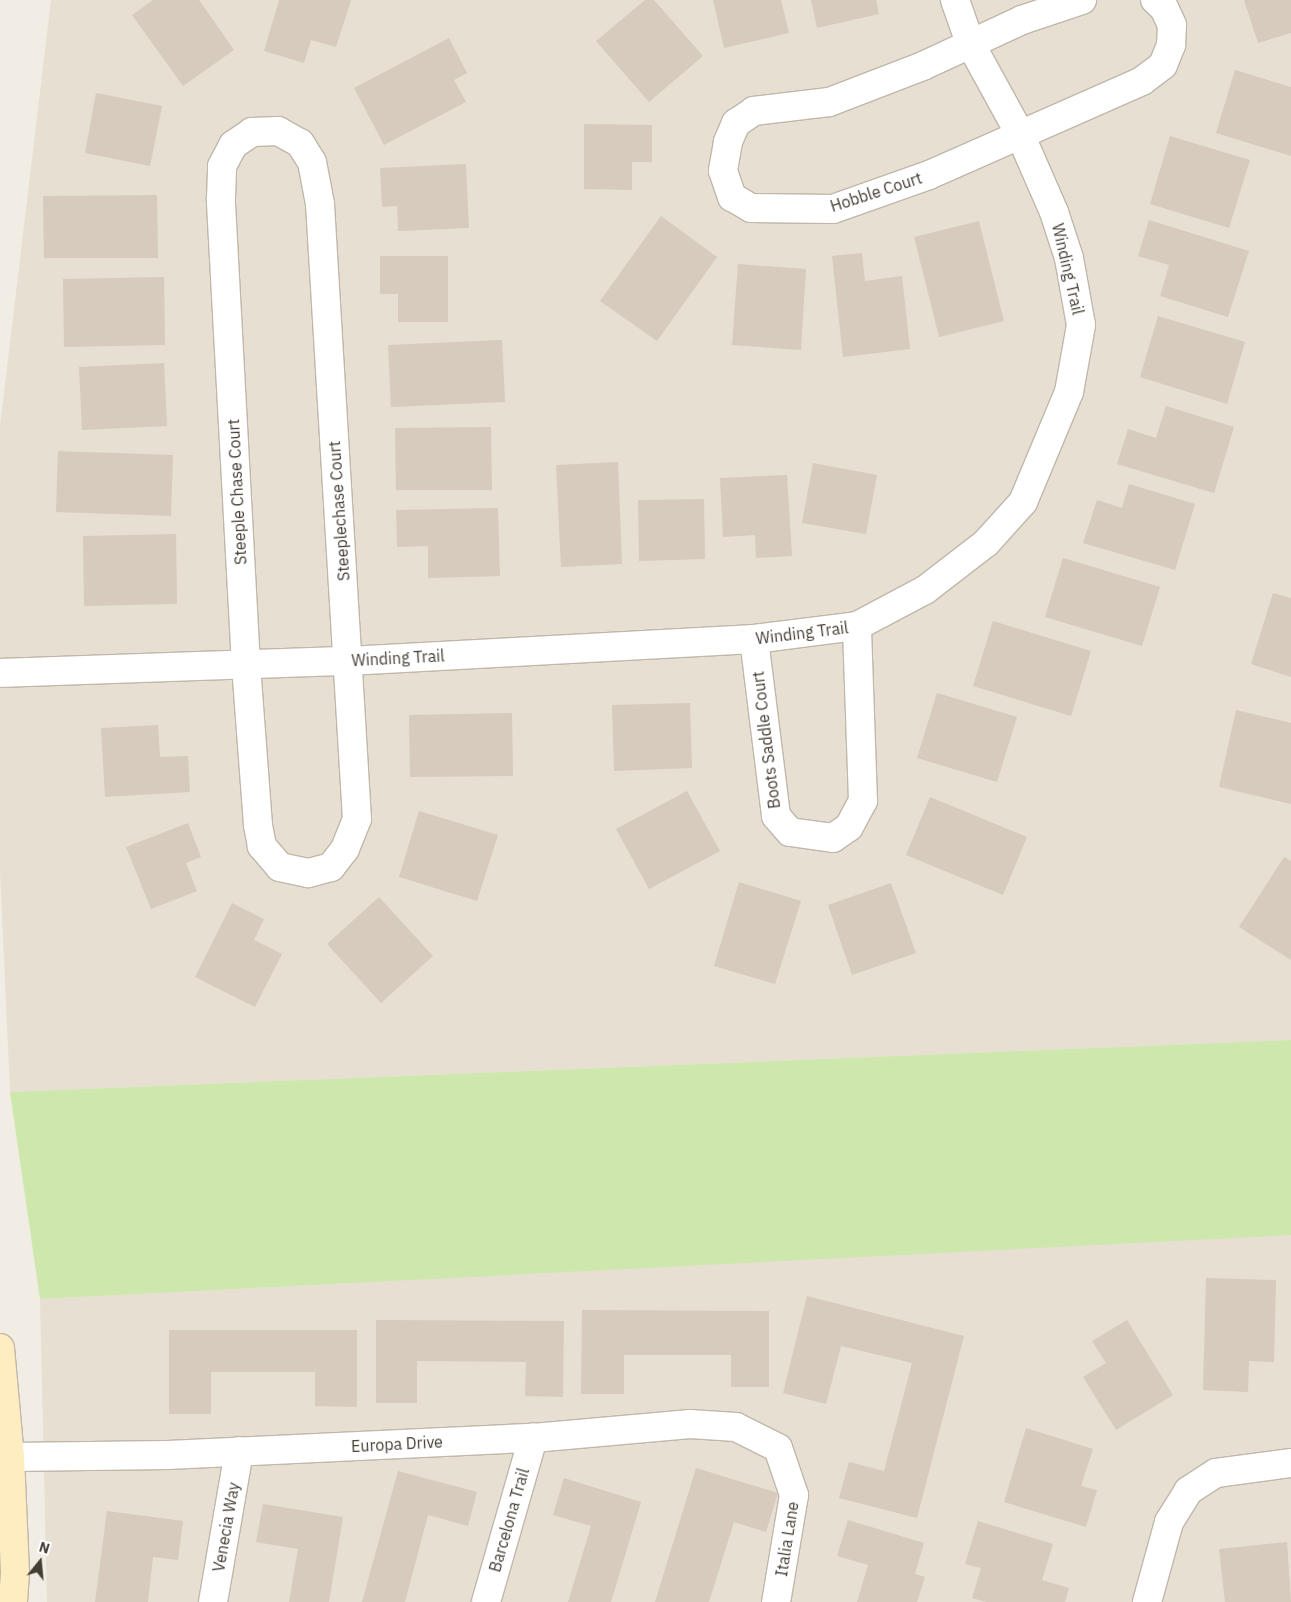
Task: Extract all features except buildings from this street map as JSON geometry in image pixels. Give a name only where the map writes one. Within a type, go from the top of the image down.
[{"type":"street","name":"Winding Trail","points":[[0,673],[348,661],[754,640],[857,626],[925,590],[986,543],[1023,502],[1047,451],[1069,392],[1081,325],[1068,258],[1054,212],[1020,134],[970,43],[955,0]]},
{"type":"street","name":"Hobble Court","points":[[1082,0],[970,43],[923,66],[829,102],[754,111],[736,123],[728,142],[722,171],[732,197],[751,208],[833,209],[929,175],[1142,81],[1163,65],[1171,45],[1172,25],[1164,8],[1156,0]]},
{"type":"street","name":"Steeple Chase Court","points":[[320,204],[312,162],[300,143],[278,131],[252,132],[233,145],[222,166],[246,665],[262,846],[280,867],[308,873],[331,867],[345,849],[358,819]]},
{"type":"street","name":"Steeplechase Court","points":[[320,204],[358,819]]},
{"type":"street","name":"Boots Saddle Court","points":[[754,640],[776,816],[790,832],[832,838],[849,827],[863,800],[857,626]]},
{"type":"street","points":[[0,1348],[10,1457],[14,1602]]},
{"type":"street","name":"Europa Drive","points":[[10,1457],[239,1452],[532,1438],[690,1424],[736,1427],[778,1448]]},
{"type":"street","name":"Barcelona Trail","points":[[486,1602],[532,1438]]},
{"type":"street","name":"Italia Lane","points":[[776,1602],[794,1495],[778,1448]]},
{"type":"street","name":"Venecia Way","points":[[213,1602],[239,1452]]},
{"type":"street","points":[[1147,1602],[1168,1522],[1188,1491],[1216,1473],[1291,1463]]},
{"type":"shaded area","points":[[51,0],[1291,0],[1291,1040],[10,1092],[0,870],[0,426]]},
{"type":"shaded area","points":[[1291,1234],[1291,1602],[47,1602],[40,1299]]},
{"type":"green space","points":[[1291,1040],[1291,1235],[40,1299],[10,1092]]}]
